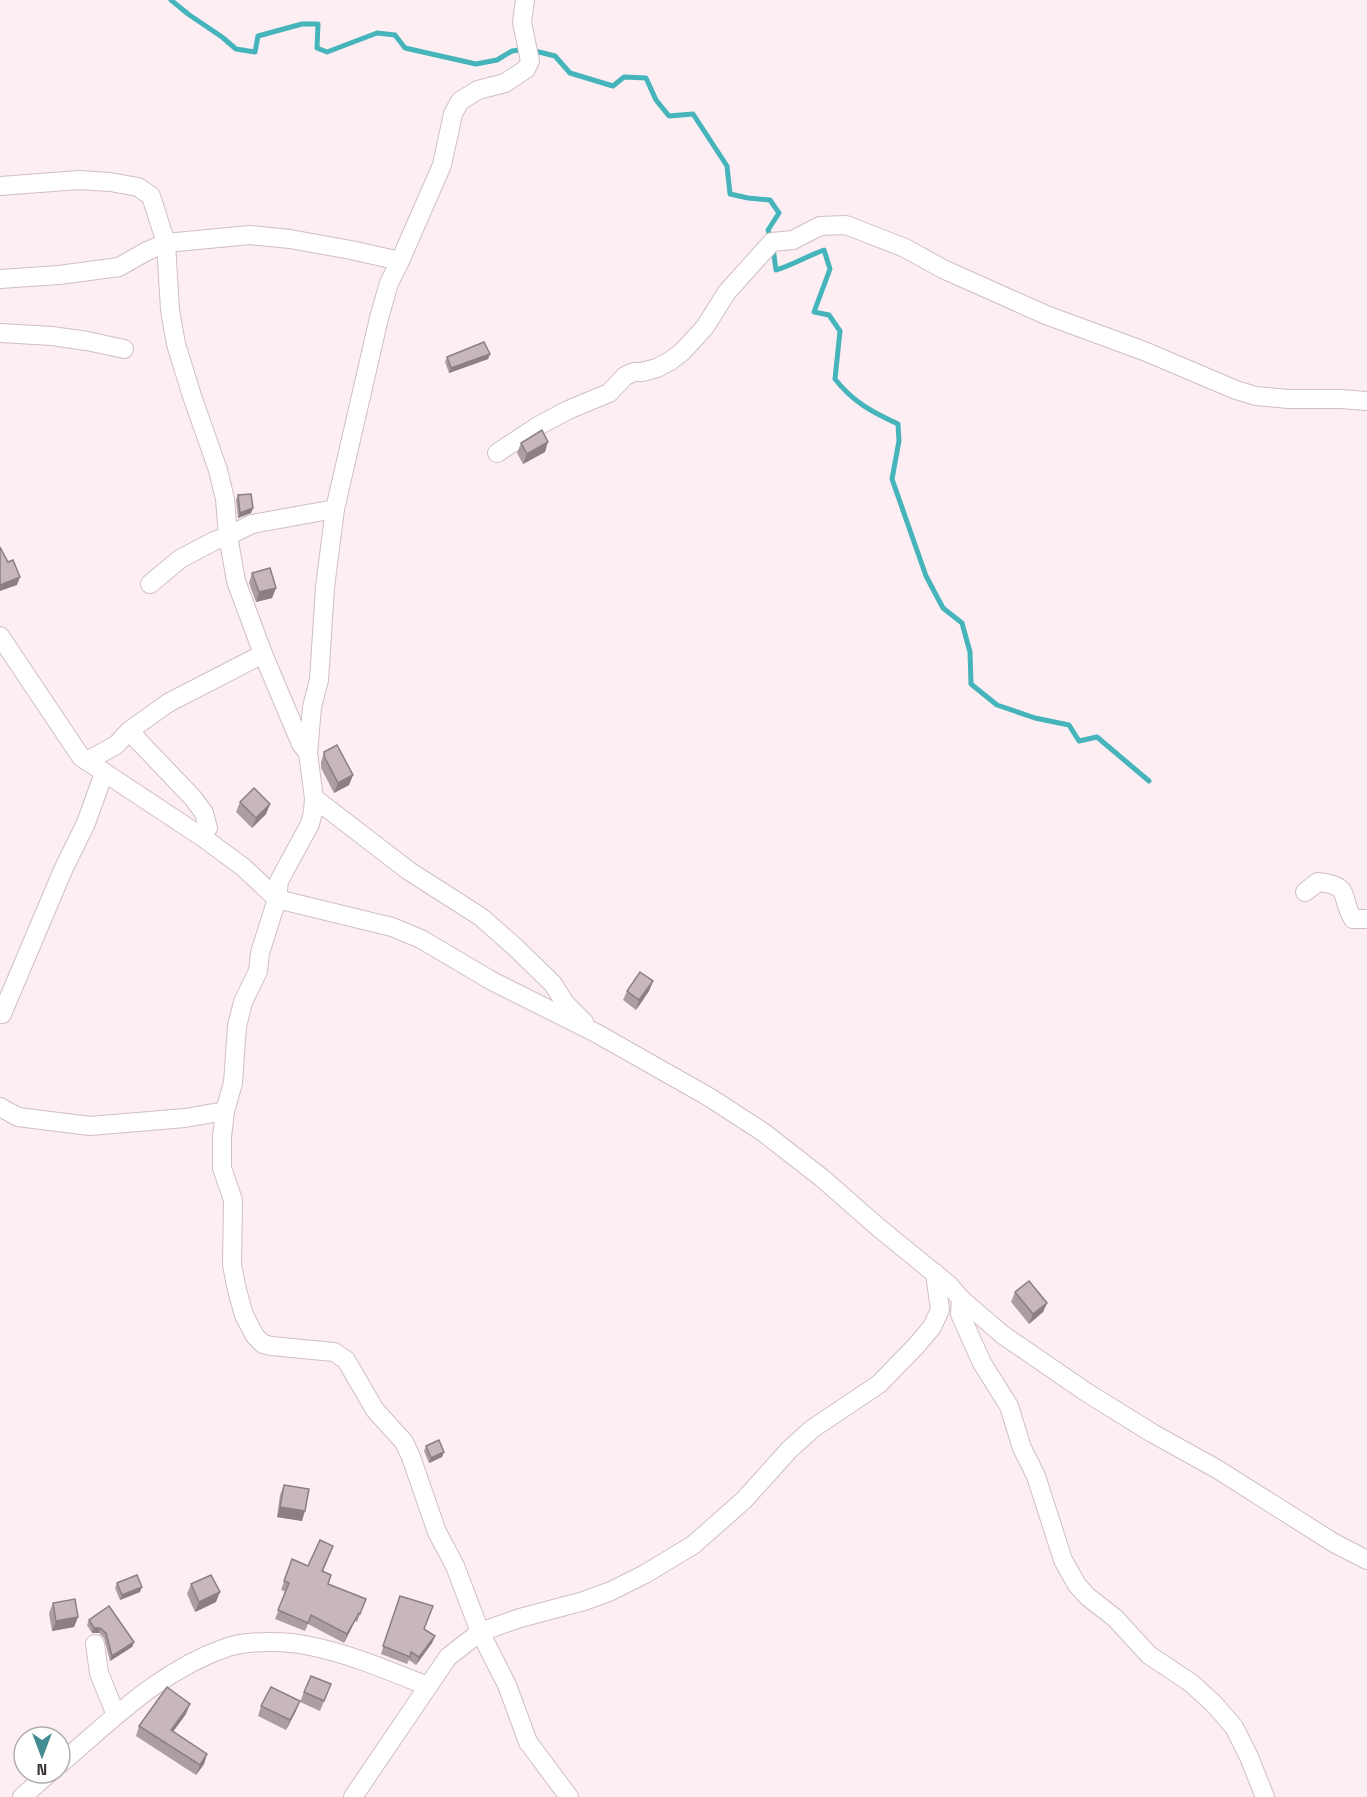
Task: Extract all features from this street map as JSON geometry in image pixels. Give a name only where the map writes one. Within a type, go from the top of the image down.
[{"type":"street","points":[[525,0],[522,22],[530,61],[526,69],[505,82],[478,90],[460,101],[453,114],[442,165],[389,283],[379,318],[335,509],[325,587],[319,680],[312,707],[308,753],[314,798],[310,825],[279,881],[277,899],[260,953],[258,971],[243,1002],[237,1026],[233,1083],[225,1111],[222,1168],[233,1200],[232,1265],[244,1315],[255,1336],[263,1344],[334,1352],[346,1360],[375,1410],[404,1442],[437,1532],[455,1566],[480,1632],[507,1685],[528,1742],[569,1797]]},
{"type":"street","points":[[0,186],[79,180],[110,182],[138,187],[151,196],[166,243],[170,310],[176,344],[218,470],[225,499],[228,536],[236,582],[262,654],[301,744],[308,753]]},
{"type":"street","points":[[497,453],[538,426],[568,410],[609,393],[625,376],[657,368],[670,362],[705,327],[727,292],[772,242],[793,240],[820,226],[846,225],[877,237],[905,248],[943,269],[1038,312],[1256,396],[1367,401]]},
{"type":"street","points":[[0,279],[60,275],[119,267],[166,243],[250,235],[290,239],[400,261]]},
{"type":"street","points":[[0,333],[52,336],[124,349]]},
{"type":"street","points":[[150,584],[180,559],[252,524],[335,509]]},
{"type":"street","points":[[0,636],[81,757],[205,838],[243,867],[277,899],[392,927],[411,935],[492,981],[596,1033],[709,1097],[764,1132],[822,1178],[935,1273],[1002,1335],[1152,1433],[1217,1469],[1334,1543],[1367,1560]]},
{"type":"street","points":[[87,761],[116,745],[129,731],[168,703],[262,654]]},
{"type":"street","points":[[129,731],[193,798],[204,813],[208,828]]},
{"type":"street","points":[[0,1014],[11,996],[63,870],[86,823],[104,773]]},
{"type":"street","points":[[314,798],[410,871],[481,917],[553,984],[565,1003],[596,1033]]},
{"type":"street","points":[[1305,892],[1318,882],[1339,887],[1344,893],[1353,918],[1367,919]]},
{"type":"street","points":[[0,1107],[18,1117],[90,1126],[185,1118],[225,1111]]},
{"type":"street","points":[[353,1797],[447,1657],[480,1632],[611,1591],[645,1574],[693,1545],[744,1500],[789,1450],[812,1429],[879,1384],[932,1327],[940,1310],[935,1273]]},
{"type":"street","points":[[961,1299],[960,1314],[982,1363],[1009,1406],[1022,1448],[1036,1476],[1063,1560],[1077,1585],[1088,1597],[1115,1618],[1149,1655],[1191,1683],[1214,1704],[1234,1727],[1265,1797]]},
{"type":"street","points":[[72,1753],[148,1689],[201,1659],[230,1647],[252,1643],[309,1645],[382,1668],[428,1686]]},
{"type":"street","points":[[95,1644],[99,1673],[116,1714]]},
{"type":"street","points":[[21,1797],[36,1785]]},
{"type":"building","points":[[484,342],[490,354],[451,368],[447,357]]},
{"type":"building","points":[[542,430],[548,442],[527,454],[521,443]]},
{"type":"building","points":[[251,494],[253,508],[240,513],[238,495]]},
{"type":"building","points":[[0,547],[8,562],[13,560],[20,577],[0,585]]},
{"type":"building","points":[[270,568],[276,588],[259,592],[252,573]]},
{"type":"building","points":[[337,745],[353,775],[338,783],[324,752]]},
{"type":"building","points":[[254,788],[270,804],[256,818],[240,802]]},
{"type":"building","points":[[640,972],[653,981],[639,1000],[627,991]]},
{"type":"building","points":[[1029,1281],[1047,1303],[1033,1314],[1015,1292]]},
{"type":"building","points":[[439,1440],[444,1452],[431,1458],[426,1446]]},
{"type":"building","points":[[284,1485],[309,1489],[305,1511],[280,1507]]},
{"type":"building","points":[[320,1540],[333,1546],[322,1571],[331,1575],[328,1584],[366,1599],[360,1614],[347,1634],[311,1615],[308,1623],[278,1610],[289,1583],[284,1581],[292,1559],[308,1566]]},
{"type":"building","points":[[137,1575],[142,1587],[122,1595],[117,1583]]},
{"type":"building","points":[[211,1575],[220,1592],[199,1602],[191,1584]]},
{"type":"building","points":[[400,1596],[433,1606],[424,1629],[435,1636],[419,1657],[411,1652],[410,1657],[383,1646]]},
{"type":"building","points":[[75,1599],[78,1617],[56,1621],[53,1603]]},
{"type":"building","points":[[109,1606],[134,1642],[112,1656],[106,1633],[100,1628],[94,1628],[89,1620]]},
{"type":"building","points":[[311,1676],[331,1684],[324,1701],[304,1692]]},
{"type":"building","points":[[167,1687],[190,1704],[171,1730],[207,1754],[200,1765],[139,1726]]},
{"type":"building","points":[[271,1687],[300,1701],[290,1720],[261,1706]]},
{"type":"waterway","points":[[171,0],[236,49],[255,52],[258,36],[302,24],[318,24],[317,48],[327,52],[377,33],[395,35],[405,48],[476,64],[497,60],[512,51],[527,49],[555,56],[570,73],[613,86],[624,77],[646,78],[656,100],[669,116],[693,114],[727,166],[730,194],[770,200],[779,213],[768,230],[771,239]]},
{"type":"waterway","points":[[773,248],[776,270],[824,250],[830,269],[814,312],[829,315],[840,331],[835,379],[864,406],[898,424],[899,441],[892,479],[926,576],[943,608],[962,623],[970,652],[971,684],[997,705],[1035,718],[1069,725],[1079,741],[1097,737],[1149,781]]}]
